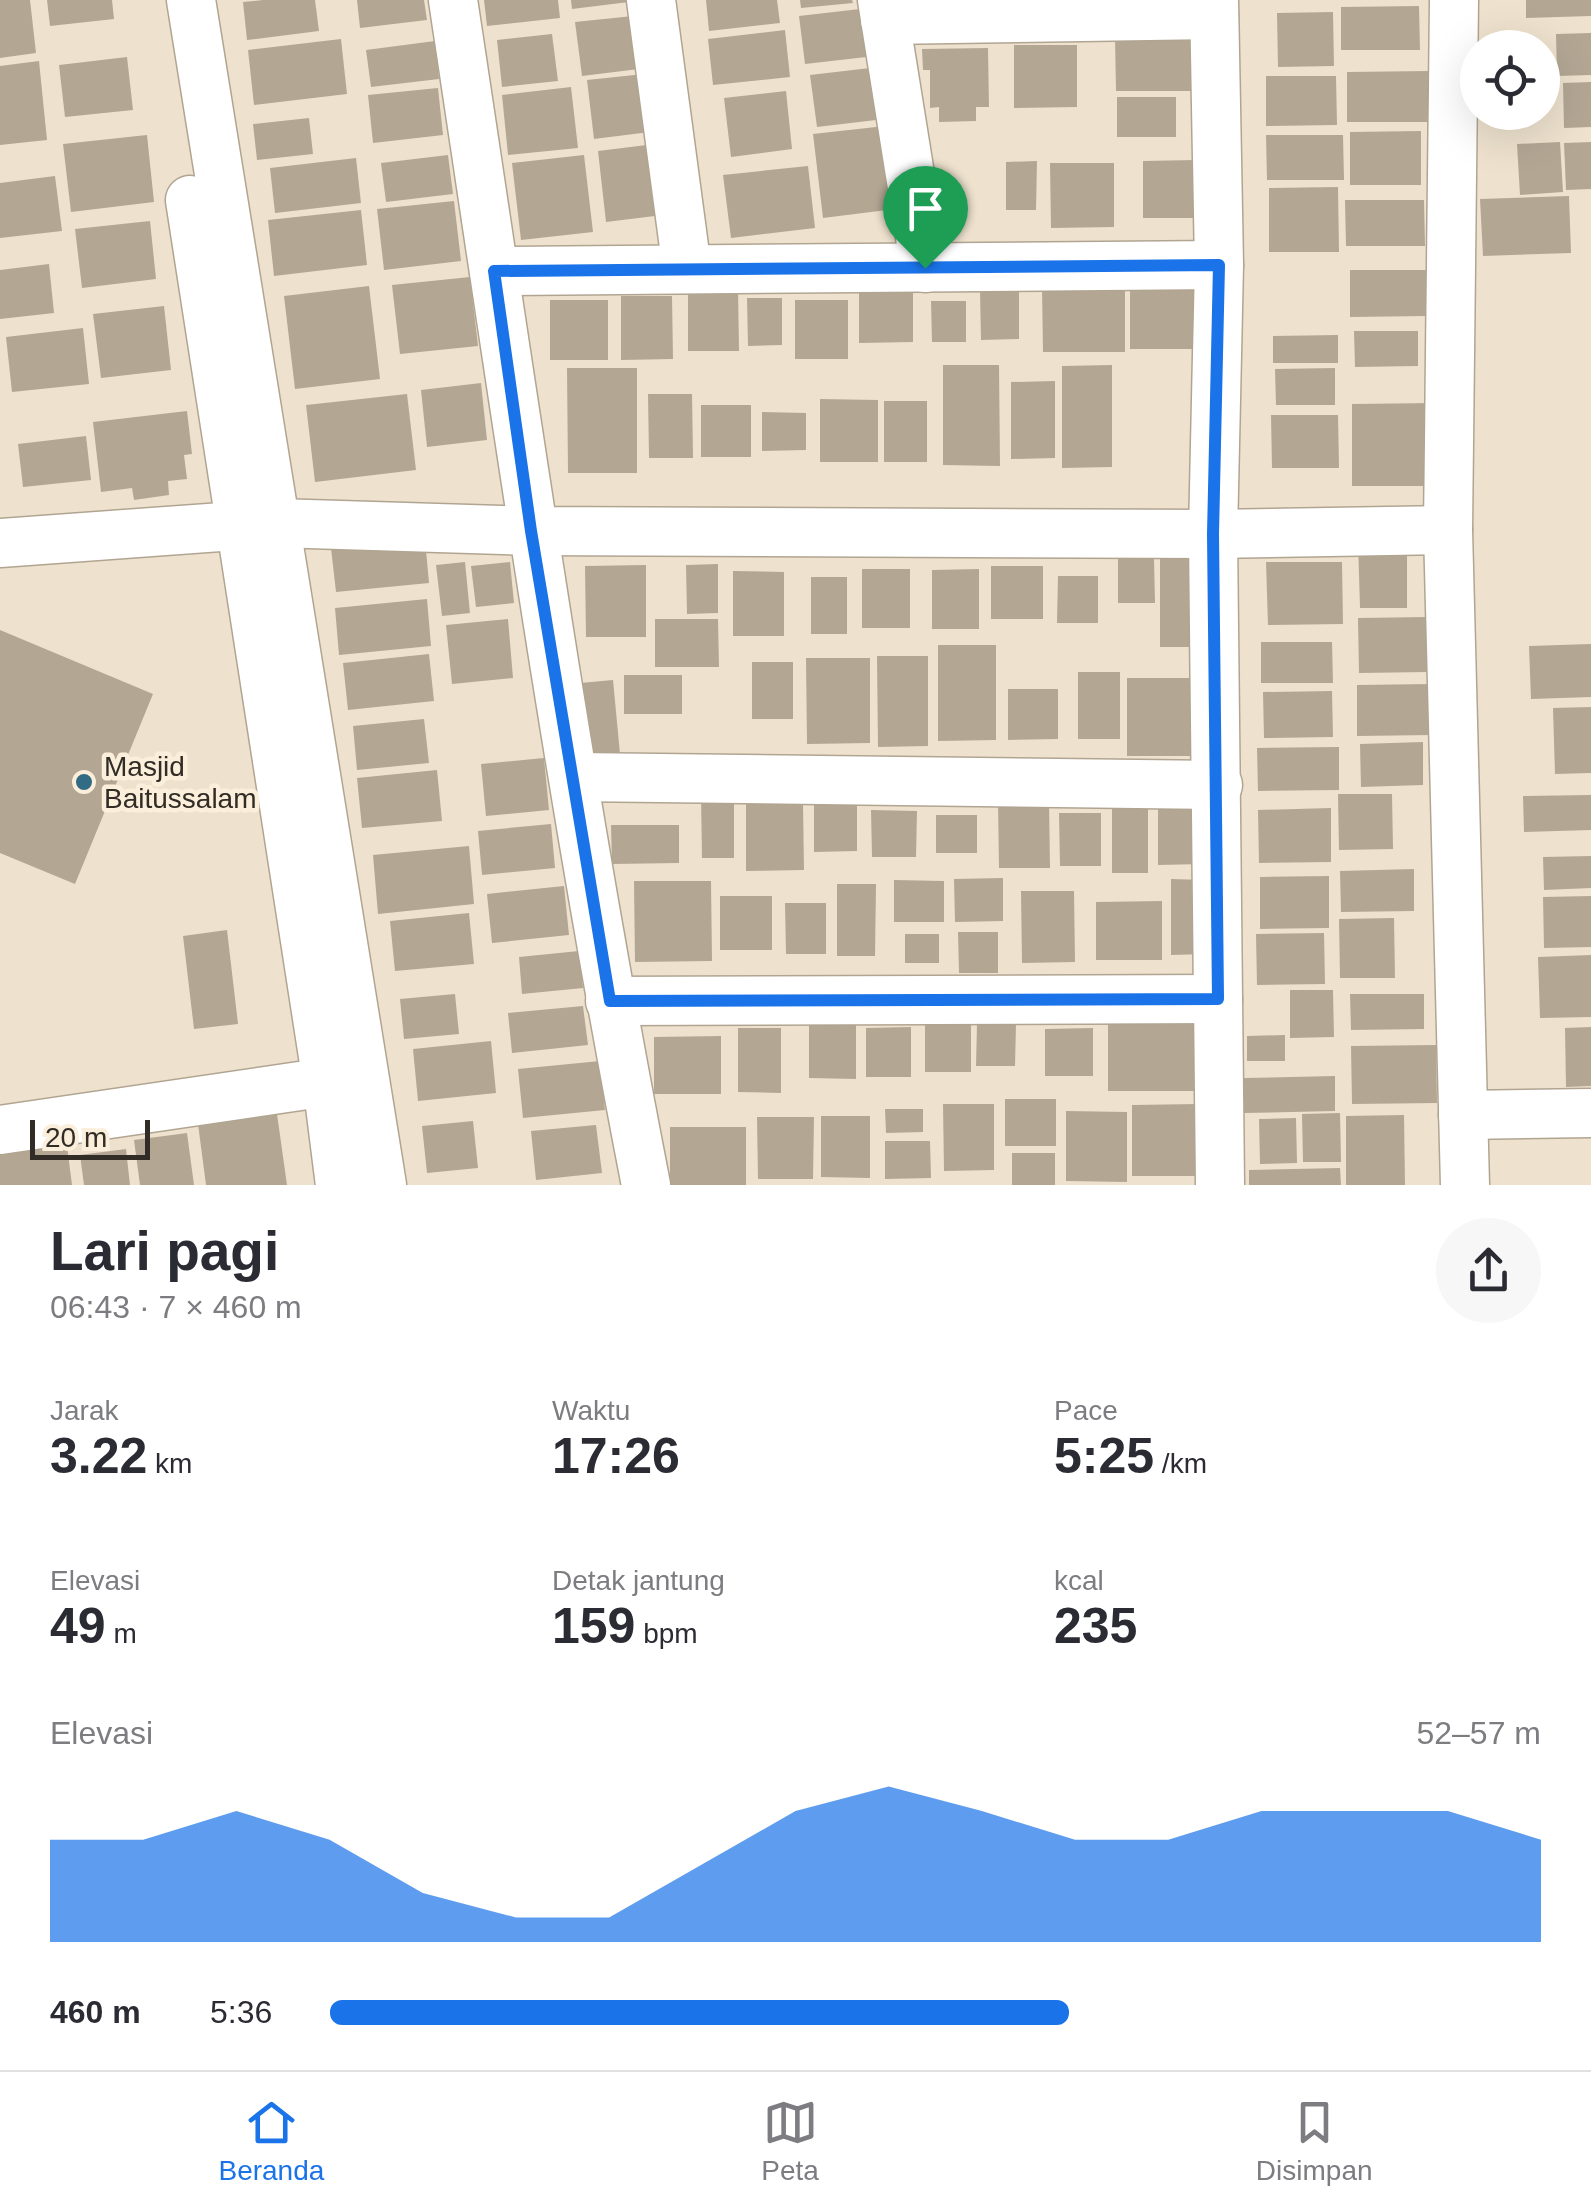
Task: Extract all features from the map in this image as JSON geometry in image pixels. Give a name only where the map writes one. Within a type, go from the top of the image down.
[{"type":"street","points":[[159,0],[382,1185]]},
{"type":"street","points":[[191,0],[340,1185]]},
{"type":"street","points":[[452,0],[531,531],[610,1001],[646,1185]]},
{"type":"street","points":[[651,0],[687,269]]},
{"type":"street","points":[[1454,0],[1448,530],[1465,1185]]},
{"type":"street","points":[[925,268],[884,10],[1214,8],[1219,265],[1213,534],[1220,1185]]},
{"type":"street","points":[[494,271],[1219,265]]},
{"type":"street","points":[[0,543],[258,526],[1213,534],[1448,530]]},
{"type":"street","points":[[574,777],[1218,785]]},
{"type":"street","points":[[610,1001],[1218,999]]},
{"type":"street","points":[[0,1130],[327,1082]]},
{"type":"street","points":[[1464,1115],[1591,1112]]},
{"type":"building","points":[[0,0],[30,0],[36,53],[0,58]]},
{"type":"building","points":[[47,0],[112,0],[114,19],[50,26]]},
{"type":"building","points":[[315,0],[319,31],[247,40],[243,2]]},
{"type":"building","points":[[357,0],[424,0],[427,20],[360,28]]},
{"type":"building","points":[[484,0],[558,0],[560,18],[487,26]]},
{"type":"building","points":[[571,0],[629,0],[629,2],[572,9]]},
{"type":"building","points":[[706,0],[777,0],[780,23],[709,31]]},
{"type":"building","points":[[800,0],[852,0],[853,3],[801,8]]},
{"type":"building","points":[[1526,0],[1591,0],[1591,16],[1526,18]]},
{"type":"building","points":[[1419,6],[1420,50],[1341,50],[1341,7]]},
{"type":"building","points":[[869,8],[875,56],[805,64],[799,16]]},
{"type":"building","points":[[1333,12],[1334,66],[1278,67],[1277,13]]},
{"type":"building","points":[[633,16],[639,69],[582,76],[575,22]]},
{"type":"building","points":[[785,30],[790,77],[713,85],[708,39]]},
{"type":"building","points":[[1591,33],[1591,75],[1560,76],[1560,34]]},
{"type":"building","points":[[552,34],[558,81],[502,87],[497,40]]},
{"type":"building","points":[[1115,37],[1197,37],[1198,91],[1116,91]]},
{"type":"building","points":[[341,39],[347,94],[254,105],[248,50]]},
{"type":"building","points":[[435,41],[439,79],[371,87],[366,50]]},
{"type":"building","points":[[1014,45],[1077,45],[1077,107],[1014,108]]},
{"type":"building","points":[[988,48],[989,107],[976,107],[976,121],[939,122],[939,107],[930,108],[930,70],[923,70],[922,49]]},
{"type":"building","points":[[127,57],[133,110],[65,117],[59,65]]},
{"type":"building","points":[[39,61],[47,140],[0,145],[0,66]]},
{"type":"building","points":[[870,68],[876,120],[817,127],[810,75]]},
{"type":"building","points":[[1429,71],[1430,122],[1347,122],[1347,72]]},
{"type":"building","points":[[644,74],[650,132],[594,139],[587,80]]},
{"type":"building","points":[[1266,76],[1336,76],[1337,125],[1266,126]]},
{"type":"building","points":[[1591,82],[1591,127],[1564,128],[1563,83]]},
{"type":"building","points":[[571,87],[578,148],[508,155],[502,95]]},
{"type":"building","points":[[438,88],[443,135],[373,143],[368,95]]},
{"type":"building","points":[[786,91],[792,149],[731,157],[724,98]]},
{"type":"building","points":[[1117,97],[1176,97],[1176,137],[1117,137]]},
{"type":"building","points":[[309,118],[313,154],[257,160],[253,124]]},
{"type":"building","points":[[885,126],[895,209],[823,218],[813,134]]},
{"type":"building","points":[[1421,131],[1421,185],[1350,185],[1350,132]]},
{"type":"building","points":[[147,135],[154,202],[71,212],[63,144]]},
{"type":"building","points":[[1266,135],[1343,135],[1344,180],[1267,180]]},
{"type":"building","points":[[1560,142],[1563,192],[1520,195],[1517,144]]},
{"type":"building","points":[[1591,142],[1591,189],[1566,190],[1564,143]]},
{"type":"building","points":[[663,143],[671,214],[606,222],[598,151]]},
{"type":"building","points":[[448,155],[453,194],[386,202],[381,163]]},
{"type":"building","points":[[584,155],[593,232],[521,240],[512,163]]},
{"type":"building","points":[[356,158],[361,203],[275,213],[270,168]]},
{"type":"building","points":[[1196,160],[1197,218],[1143,218],[1143,161]]},
{"type":"building","points":[[1037,161],[1036,210],[1006,210],[1006,162]]},
{"type":"building","points":[[1050,163],[1114,163],[1114,227],[1051,228]]},
{"type":"building","points":[[808,166],[815,228],[731,238],[723,175]]},
{"type":"building","points":[[55,176],[62,231],[0,238],[0,183]]},
{"type":"building","points":[[1338,187],[1339,252],[1269,252],[1269,188]]},
{"type":"building","points":[[1569,196],[1571,253],[1483,256],[1480,199]]},
{"type":"building","points":[[1345,200],[1424,200],[1425,246],[1346,246]]},
{"type":"building","points":[[454,201],[461,261],[384,270],[377,209]]},
{"type":"building","points":[[361,210],[367,265],[274,276],[268,220]]},
{"type":"building","points":[[150,221],[156,279],[82,288],[75,229]]},
{"type":"building","points":[[49,264],[54,313],[0,319],[0,270]]},
{"type":"building","points":[[1350,270],[1427,270],[1427,316],[1350,317]]},
{"type":"building","points":[[470,277],[478,346],[400,354],[392,285]]},
{"type":"building","points":[[688,285],[738,286],[739,351],[688,351]]},
{"type":"building","points":[[369,286],[380,379],[295,389],[284,296]]},
{"type":"building","points":[[1042,286],[1125,286],[1125,352],[1043,352]]},
{"type":"building","points":[[1130,287],[1196,287],[1196,349],[1130,349]]},
{"type":"building","points":[[1019,289],[1019,339],[981,340],[980,290]]},
{"type":"building","points":[[859,291],[913,291],[913,342],[859,343]]},
{"type":"building","points":[[621,296],[672,296],[673,359],[621,360]]},
{"type":"building","points":[[747,298],[782,298],[782,345],[748,346]]},
{"type":"building","points":[[550,300],[608,300],[608,360],[550,360]]},
{"type":"building","points":[[795,300],[848,300],[848,359],[795,359]]},
{"type":"building","points":[[931,301],[966,301],[966,342],[932,342]]},
{"type":"building","points":[[164,306],[171,370],[101,378],[93,314]]},
{"type":"building","points":[[83,328],[89,384],[12,392],[6,337]]},
{"type":"building","points":[[1354,331],[1418,331],[1418,366],[1355,367]]},
{"type":"building","points":[[1338,335],[1338,363],[1273,363],[1273,336]]},
{"type":"building","points":[[943,365],[999,365],[1000,466],[943,465]]},
{"type":"building","points":[[1112,365],[1112,467],[1062,468],[1062,366]]},
{"type":"building","points":[[567,368],[637,368],[637,473],[568,473]]},
{"type":"building","points":[[1335,368],[1335,405],[1276,405],[1275,369]]},
{"type":"building","points":[[1055,381],[1055,458],[1011,459],[1011,382]]},
{"type":"building","points":[[481,383],[487,440],[427,447],[421,390]]},
{"type":"building","points":[[407,394],[416,470],[315,482],[306,405]]},
{"type":"building","points":[[648,394],[692,394],[693,458],[649,458]]},
{"type":"building","points":[[820,399],[878,400],[878,462],[820,462]]},
{"type":"building","points":[[884,401],[927,401],[927,462],[884,462]]},
{"type":"building","points":[[1435,403],[1435,486],[1352,486],[1352,404]]},
{"type":"building","points":[[701,405],[751,405],[751,457],[701,457]]},
{"type":"building","points":[[187,411],[192,454],[184,455],[187,479],[168,481],[169,495],[134,500],[132,488],[101,492],[93,422]]},
{"type":"building","points":[[762,412],[806,413],[806,450],[762,451]]},
{"type":"building","points":[[1271,415],[1338,415],[1339,468],[1272,468]]},
{"type":"building","points":[[86,436],[91,480],[23,487],[18,444]]},
{"type":"building","points":[[425,539],[429,583],[336,592],[331,548]]},
{"type":"building","points":[[1358,541],[1407,541],[1407,608],[1360,608]]},
{"type":"building","points":[[1160,553],[1206,553],[1207,647],[1160,647]]},
{"type":"building","points":[[1118,559],[1154,559],[1155,603],[1118,603]]},
{"type":"building","points":[[465,562],[470,613],[442,616],[436,565]]},
{"type":"building","points":[[510,562],[514,603],[476,607],[471,566]]},
{"type":"building","points":[[1266,562],[1342,562],[1343,624],[1268,625]]},
{"type":"building","points":[[718,564],[718,613],[687,614],[686,565]]},
{"type":"building","points":[[646,565],[646,637],[586,637],[585,566]]},
{"type":"building","points":[[991,566],[1043,566],[1043,619],[991,619]]},
{"type":"building","points":[[862,569],[910,569],[910,628],[862,628]]},
{"type":"building","points":[[979,569],[979,629],[932,629],[932,570]]},
{"type":"building","points":[[733,571],[784,572],[784,636],[733,636]]},
{"type":"building","points":[[1058,576],[1098,576],[1098,623],[1057,623]]},
{"type":"building","points":[[811,577],[847,577],[847,634],[811,634]]},
{"type":"building","points":[[427,599],[431,646],[339,655],[335,608]]},
{"type":"building","points":[[1427,617],[1428,672],[1359,673],[1358,618]]},
{"type":"building","points":[[508,619],[513,678],[452,684],[446,625]]},
{"type":"building","points":[[655,619],[718,619],[719,667],[655,667]]},
{"type":"building","name":"Masjid Baitussalam","points":[[0,630],[153,694],[75,884],[0,853]]},
{"type":"building","points":[[1261,642],[1332,642],[1333,683],[1261,683]]},
{"type":"building","points":[[1591,644],[1591,697],[1531,699],[1529,646]]},
{"type":"building","points":[[938,645],[996,645],[996,740],[938,741]]},
{"type":"building","points":[[429,654],[434,701],[348,710],[343,663]]},
{"type":"building","points":[[877,656],[928,656],[928,746],[878,747]]},
{"type":"building","points":[[806,658],[870,658],[870,743],[807,744]]},
{"type":"building","points":[[752,662],[793,662],[793,719],[752,719]]},
{"type":"building","points":[[1078,672],[1120,672],[1120,739],[1078,739]]},
{"type":"building","points":[[624,675],[682,675],[682,714],[624,714]]},
{"type":"building","points":[[1127,678],[1197,678],[1197,756],[1127,756]]},
{"type":"building","points":[[613,680],[620,754],[587,757],[580,683]]},
{"type":"building","points":[[1432,684],[1433,735],[1357,736],[1357,685]]},
{"type":"building","points":[[1008,689],[1058,689],[1058,739],[1008,740]]},
{"type":"building","points":[[1332,691],[1333,737],[1264,738],[1263,692]]},
{"type":"building","points":[[1591,707],[1591,773],[1555,774],[1553,708]]},
{"type":"building","points":[[424,719],[429,763],[357,770],[353,726]]},
{"type":"building","points":[[1423,742],[1423,785],[1361,787],[1360,744]]},
{"type":"building","points":[[1339,747],[1339,790],[1258,791],[1257,748]]},
{"type":"building","points":[[544,758],[549,810],[486,816],[481,764]]},
{"type":"building","points":[[437,770],[442,821],[362,828],[357,778]]},
{"type":"building","points":[[1338,794],[1392,794],[1393,849],[1339,850]]},
{"type":"building","points":[[701,795],[734,795],[734,858],[702,858]]},
{"type":"building","points":[[1591,795],[1591,830],[1524,832],[1523,796]]},
{"type":"building","points":[[814,801],[857,801],[857,851],[814,852]]},
{"type":"building","points":[[998,801],[1049,801],[1050,868],[999,868]]},
{"type":"building","points":[[746,804],[803,804],[804,870],[746,871]]},
{"type":"building","points":[[1148,805],[1148,873],[1112,873],[1112,806]]},
{"type":"building","points":[[1331,808],[1331,862],[1259,863],[1258,810]]},
{"type":"building","points":[[1158,809],[1203,809],[1203,864],[1158,865]]},
{"type":"building","points":[[871,810],[917,811],[916,857],[872,857]]},
{"type":"building","points":[[1059,813],[1101,813],[1101,866],[1060,866]]},
{"type":"building","points":[[936,815],[977,815],[977,853],[936,853]]},
{"type":"building","points":[[551,824],[555,868],[482,875],[478,831]]},
{"type":"building","points":[[611,825],[679,825],[679,863],[612,864]]},
{"type":"building","points":[[469,846],[474,904],[378,914],[373,855]]},
{"type":"building","points":[[1591,856],[1591,888],[1544,890],[1543,857]]},
{"type":"building","points":[[1414,869],[1414,911],[1341,912],[1340,871]]},
{"type":"building","points":[[1329,876],[1329,928],[1260,929],[1260,877]]},
{"type":"building","points":[[1003,878],[1003,921],[955,922],[954,879]]},
{"type":"building","points":[[1171,879],[1206,880],[1206,954],[1171,955]]},
{"type":"building","points":[[894,880],[944,881],[944,922],[894,922]]},
{"type":"building","points":[[634,881],[711,881],[712,961],[635,962]]},
{"type":"building","points":[[837,884],[876,884],[875,956],[837,956]]},
{"type":"building","points":[[564,886],[569,935],[492,943],[487,894]]},
{"type":"building","points":[[1021,891],[1074,891],[1075,962],[1022,963]]},
{"type":"building","points":[[720,896],[772,896],[772,950],[720,950]]},
{"type":"building","points":[[1591,896],[1591,947],[1544,948],[1543,897]]},
{"type":"building","points":[[1162,901],[1162,960],[1096,960],[1096,902]]},
{"type":"building","points":[[785,903],[826,903],[826,954],[786,954]]},
{"type":"building","points":[[469,913],[474,964],[395,971],[390,921]]},
{"type":"building","points":[[1394,918],[1395,978],[1340,978],[1339,919]]},
{"type":"building","points":[[227,930],[238,1024],[194,1029],[183,936]]},
{"type":"building","points":[[958,932],[998,932],[998,973],[959,973]]},
{"type":"building","points":[[1324,933],[1325,984],[1257,985],[1256,934]]},
{"type":"building","points":[[905,934],[939,934],[939,963],[905,963]]},
{"type":"building","points":[[579,951],[583,988],[522,994],[519,957]]},
{"type":"building","points":[[1591,955],[1591,1017],[1540,1018],[1538,957]]},
{"type":"building","points":[[1290,990],[1333,990],[1334,1037],[1290,1038]]},
{"type":"building","points":[[455,994],[459,1034],[404,1039],[400,999]]},
{"type":"building","points":[[1350,994],[1424,994],[1424,1029],[1351,1030]]},
{"type":"building","points":[[583,1006],[588,1045],[512,1053],[508,1013]]},
{"type":"building","points":[[1200,1019],[1200,1091],[1108,1091],[1108,1020]]},
{"type":"building","points":[[856,1023],[856,1079],[809,1078],[809,1024]]},
{"type":"building","points":[[925,1024],[971,1024],[971,1072],[925,1072]]},
{"type":"building","points":[[977,1024],[1016,1024],[1015,1066],[976,1066]]},
{"type":"building","points":[[911,1027],[911,1077],[866,1077],[866,1028]]},
{"type":"building","points":[[1591,1027],[1591,1086],[1566,1087],[1565,1028]]},
{"type":"building","points":[[738,1028],[781,1028],[781,1093],[738,1092]]},
{"type":"building","points":[[1093,1028],[1093,1076],[1045,1076],[1045,1029]]},
{"type":"building","points":[[1285,1035],[1285,1061],[1247,1061],[1247,1036]]},
{"type":"building","points":[[721,1036],[721,1094],[654,1094],[654,1037]]},
{"type":"building","points":[[491,1041],[496,1093],[418,1101],[413,1049]]},
{"type":"building","points":[[1436,1045],[1437,1103],[1352,1104],[1351,1046]]},
{"type":"building","points":[[600,1061],[605,1110],[523,1118],[518,1069]]},
{"type":"building","points":[[1335,1076],[1335,1111],[1244,1113],[1244,1078]]},
{"type":"building","points":[[1005,1099],[1056,1099],[1056,1146],[1005,1146]]},
{"type":"building","points":[[943,1104],[994,1104],[994,1170],[944,1171]]},
{"type":"building","points":[[1198,1104],[1198,1176],[1132,1176],[1132,1105]]},
{"type":"building","points":[[885,1109],[923,1109],[923,1132],[886,1133]]},
{"type":"building","points":[[1066,1111],[1127,1112],[1127,1182],[1066,1181]]},
{"type":"building","points":[[1340,1113],[1341,1162],[1303,1162],[1302,1114]]},
{"type":"building","points":[[277,1114],[287,1185],[206,1185],[198,1124]]},
{"type":"building","points":[[1404,1115],[1405,1185],[1346,1185],[1346,1116]]},
{"type":"building","points":[[821,1116],[870,1116],[870,1178],[821,1177]]},
{"type":"building","points":[[757,1117],[814,1117],[813,1179],[758,1179]]},
{"type":"building","points":[[1296,1118],[1297,1163],[1260,1164],[1259,1119]]},
{"type":"building","points":[[473,1121],[478,1168],[427,1173],[422,1126]]},
{"type":"building","points":[[596,1125],[602,1173],[536,1180],[531,1131]]},
{"type":"building","points":[[670,1127],[746,1127],[746,1185],[670,1185]]},
{"type":"building","points":[[187,1133],[194,1185],[140,1185],[134,1140]]},
{"type":"building","points":[[66,1138],[72,1185],[0,1185],[0,1146]]},
{"type":"building","points":[[885,1141],[930,1141],[931,1178],[885,1179]]},
{"type":"building","points":[[126,1149],[130,1185],[84,1185],[80,1155]]},
{"type":"building","points":[[1012,1153],[1055,1153],[1055,1185],[1012,1185]]},
{"type":"building","points":[[1340,1168],[1341,1185],[1249,1185],[1249,1170]]},
{"type":"place","name":"Masjid Baitussalam","points":[[84,782]]},
{"type":"route","points":[[1219,265],[1213,534],[1218,999],[610,1001],[531,531],[494,271],[925,268],[1219,265]]}]
